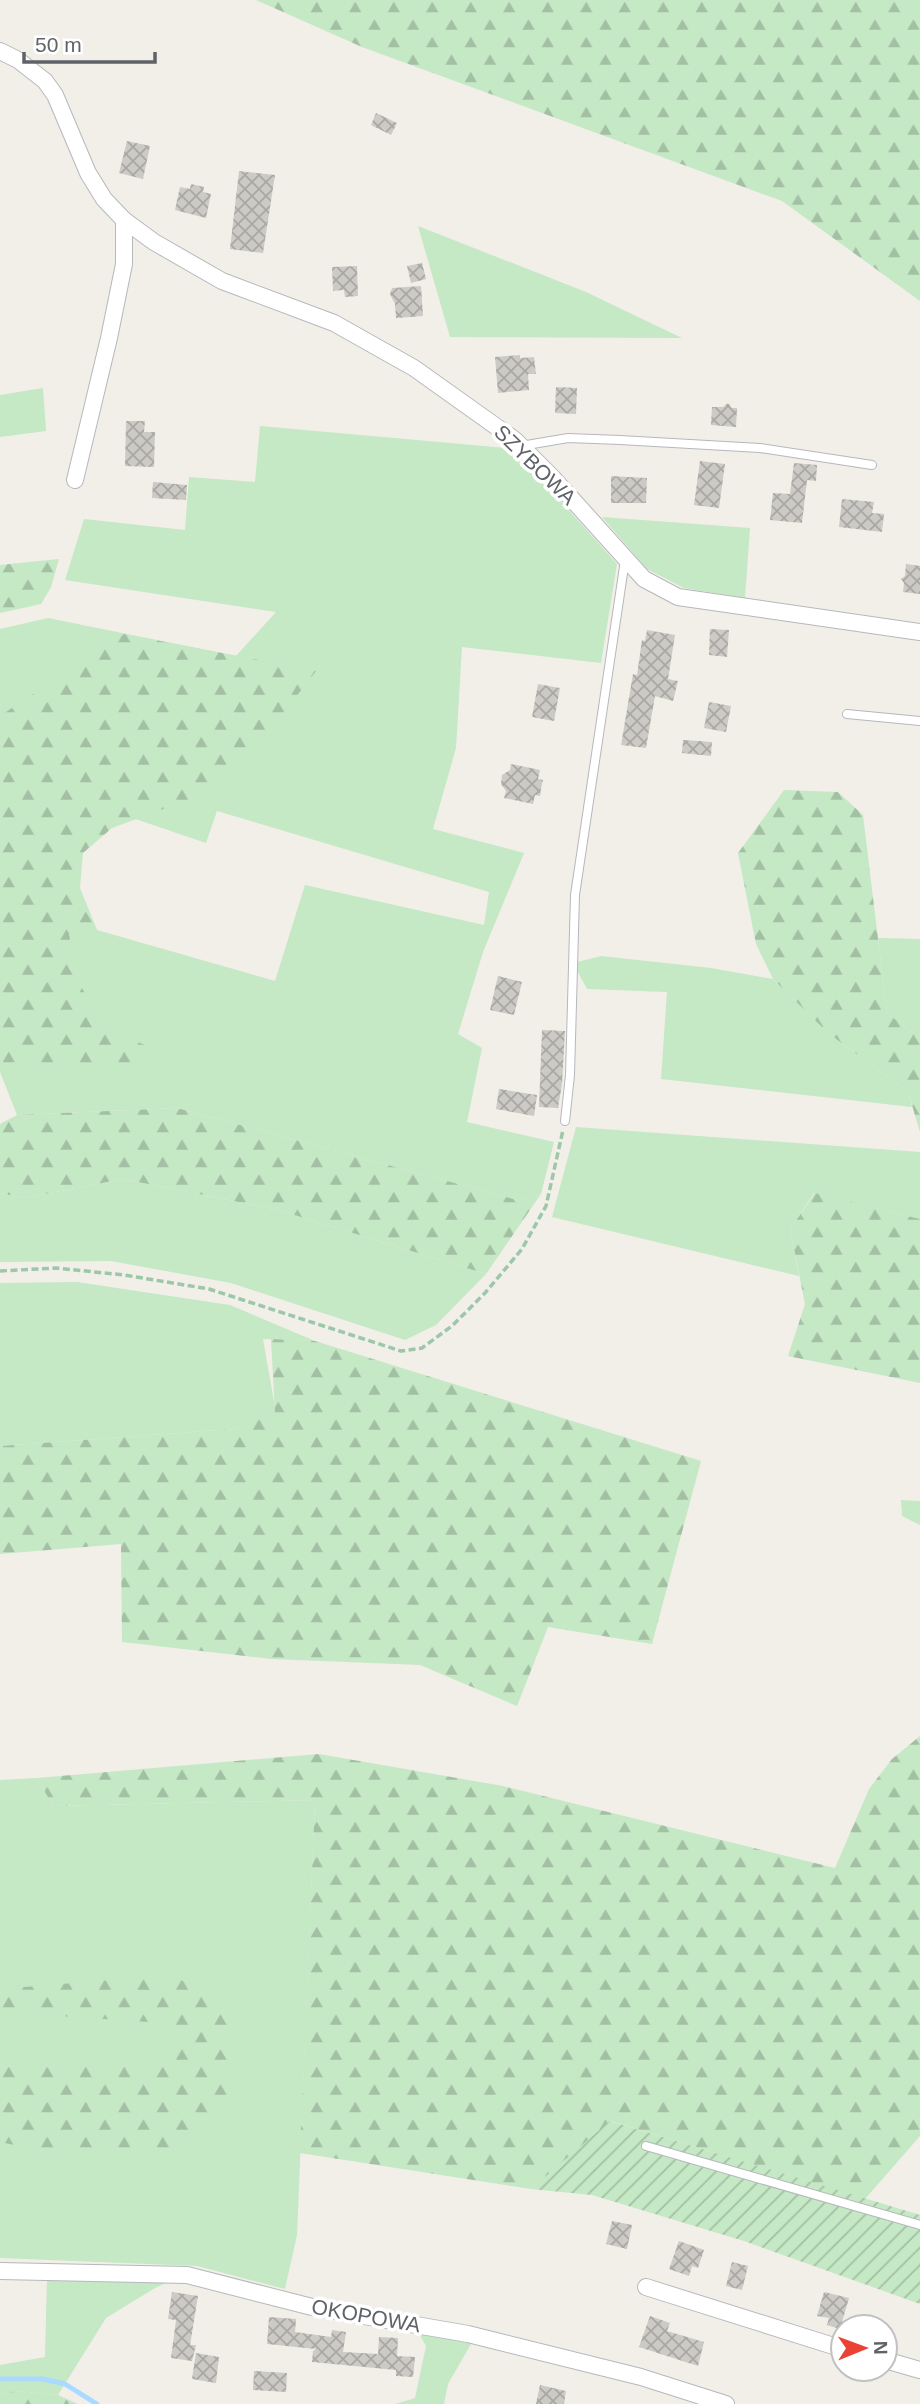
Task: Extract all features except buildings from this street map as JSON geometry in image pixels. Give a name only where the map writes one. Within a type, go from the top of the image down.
[{"type":"street","name":"SZYBOWA","points":[[0,51],[18,60],[45,81],[55,95],[88,173],[104,199],[124,220],[154,242],[222,281],[334,323],[414,368],[521,446],[644,579],[678,597],[920,632]]},
{"type":"street","points":[[75,481],[124,264],[124,220]]},
{"type":"street","name":"OKOPOWA","points":[[0,2270],[187,2275],[312,2307],[468,2334],[641,2377],[726,2404]]},
{"type":"street","points":[[646,2287],[829,2345]]},
{"type":"street","points":[[899,2364],[920,2370]]},
{"type":"lane","points":[[521,446],[568,438],[645,441],[760,448],[872,465]]},
{"type":"lane","points":[[565,1121],[570,1075],[575,895],[625,560]]},
{"type":"lane","points":[[847,714],[920,721]]},
{"type":"lane","points":[[646,2146],[920,2225]]},
{"type":"path","points":[[0,1271],[56,1268],[124,1275],[209,1289],[401,1351],[422,1348],[452,1326],[485,1293],[522,1249],[546,1206],[565,1121]]},
{"type":"green space","points":[[256,0],[920,0],[920,301],[782,201],[362,47]]},
{"type":"green space","points":[[418,226],[586,292],[682,338],[450,337]]},
{"type":"green space","points":[[43,388],[46,431],[0,437],[0,395]]},
{"type":"green space","points":[[260,426],[506,448],[558,498],[617,564],[601,663],[462,647],[456,748],[433,829],[524,853],[483,952],[458,1034],[482,1048],[467,1122],[554,1142],[541,1194],[521,1201],[177,1108],[17,1115],[0,1072],[0,629],[48,618],[236,656],[276,612],[65,580],[84,519],[185,530],[189,477],[255,482]],"holes":[[[103,808],[206,843],[217,811],[489,892],[484,925],[305,885],[275,981],[97,930],[69,933],[42,822]]]},
{"type":"green space","points":[[602,517],[750,528],[745,598],[684,588],[647,569]]},
{"type":"green space","points":[[59,559],[51,587],[41,604],[0,613],[0,565]]},
{"type":"green space","points":[[124,634],[316,671],[260,743],[228,763],[196,797],[112,828],[83,853],[80,888],[97,930],[69,934],[77,979],[105,1029],[150,1047],[148,1063],[0,1063],[0,703],[3,714]]},
{"type":"green space","points":[[784,790],[838,792],[863,815],[887,1013],[920,1038],[920,1132],[908,1092],[828,1033],[773,979],[756,944],[738,853]]},
{"type":"green space","points":[[878,938],[920,939],[920,1038],[887,1013]]},
{"type":"green space","points":[[601,956],[711,968],[773,979],[828,1033],[908,1092],[912,1107],[661,1079],[667,992],[587,989],[573,963]]},
{"type":"green space","points":[[177,1108],[521,1201],[541,1194],[486,1274],[278,1210],[123,1179],[24,1198],[0,1193],[0,1124],[17,1115]]},
{"type":"green space","points":[[576,1127],[920,1152],[920,1219],[814,1193],[790,1229],[799,1276],[552,1217]]},
{"type":"green space","points":[[123,1179],[278,1210],[486,1274],[436,1325],[405,1340],[231,1283],[111,1261],[0,1262],[0,1193],[24,1198]]},
{"type":"green space","points":[[815,1193],[920,1219],[920,1383],[788,1356],[805,1304],[790,1229]]},
{"type":"green space","points":[[77,1282],[230,1305],[315,1341],[263,1339],[276,1413],[233,1429],[0,1446],[0,1283]]},
{"type":"green space","points":[[271,1339],[315,1341],[701,1461],[652,1644],[548,1627],[517,1706],[420,1665],[272,1659],[122,1642],[121,1544],[0,1554],[0,1446],[233,1429],[275,1413]]},
{"type":"green space","points":[[901,1500],[920,1501],[920,1525],[902,1516]]},
{"type":"green space","points":[[920,1736],[920,2136],[865,2199],[611,2121],[531,2189],[300,2153],[315,1800],[53,1806],[37,1778],[319,1754],[503,1786],[835,1868],[869,1789],[892,1759]]},
{"type":"green space","points":[[37,1778],[53,1806],[315,1800],[297,2235],[285,2289],[197,2266],[0,2258],[0,1780]]},
{"type":"green space","points":[[123,1979],[179,1979],[231,2002],[228,2106],[189,2140],[167,2153],[29,2148],[0,2142],[0,2063],[173,2065],[181,2041],[164,2023],[0,2012],[0,1989]]},
{"type":"green space","points":[[610,2121],[920,2215],[920,2304],[744,2241],[592,2195],[531,2189]]},
{"type":"green space","points":[[47,2277],[175,2279],[106,2318],[58,2395],[17,2391],[0,2394],[0,2365],[45,2357]]},
{"type":"green space","points":[[417,2330],[471,2344],[448,2384],[444,2404],[395,2404],[415,2398],[426,2346]]},
{"type":"green space","points":[[17,2391],[58,2395],[78,2404],[0,2404],[0,2394]]},
{"type":"waterway","points":[[0,2379],[43,2379],[65,2384],[97,2404]]}]
